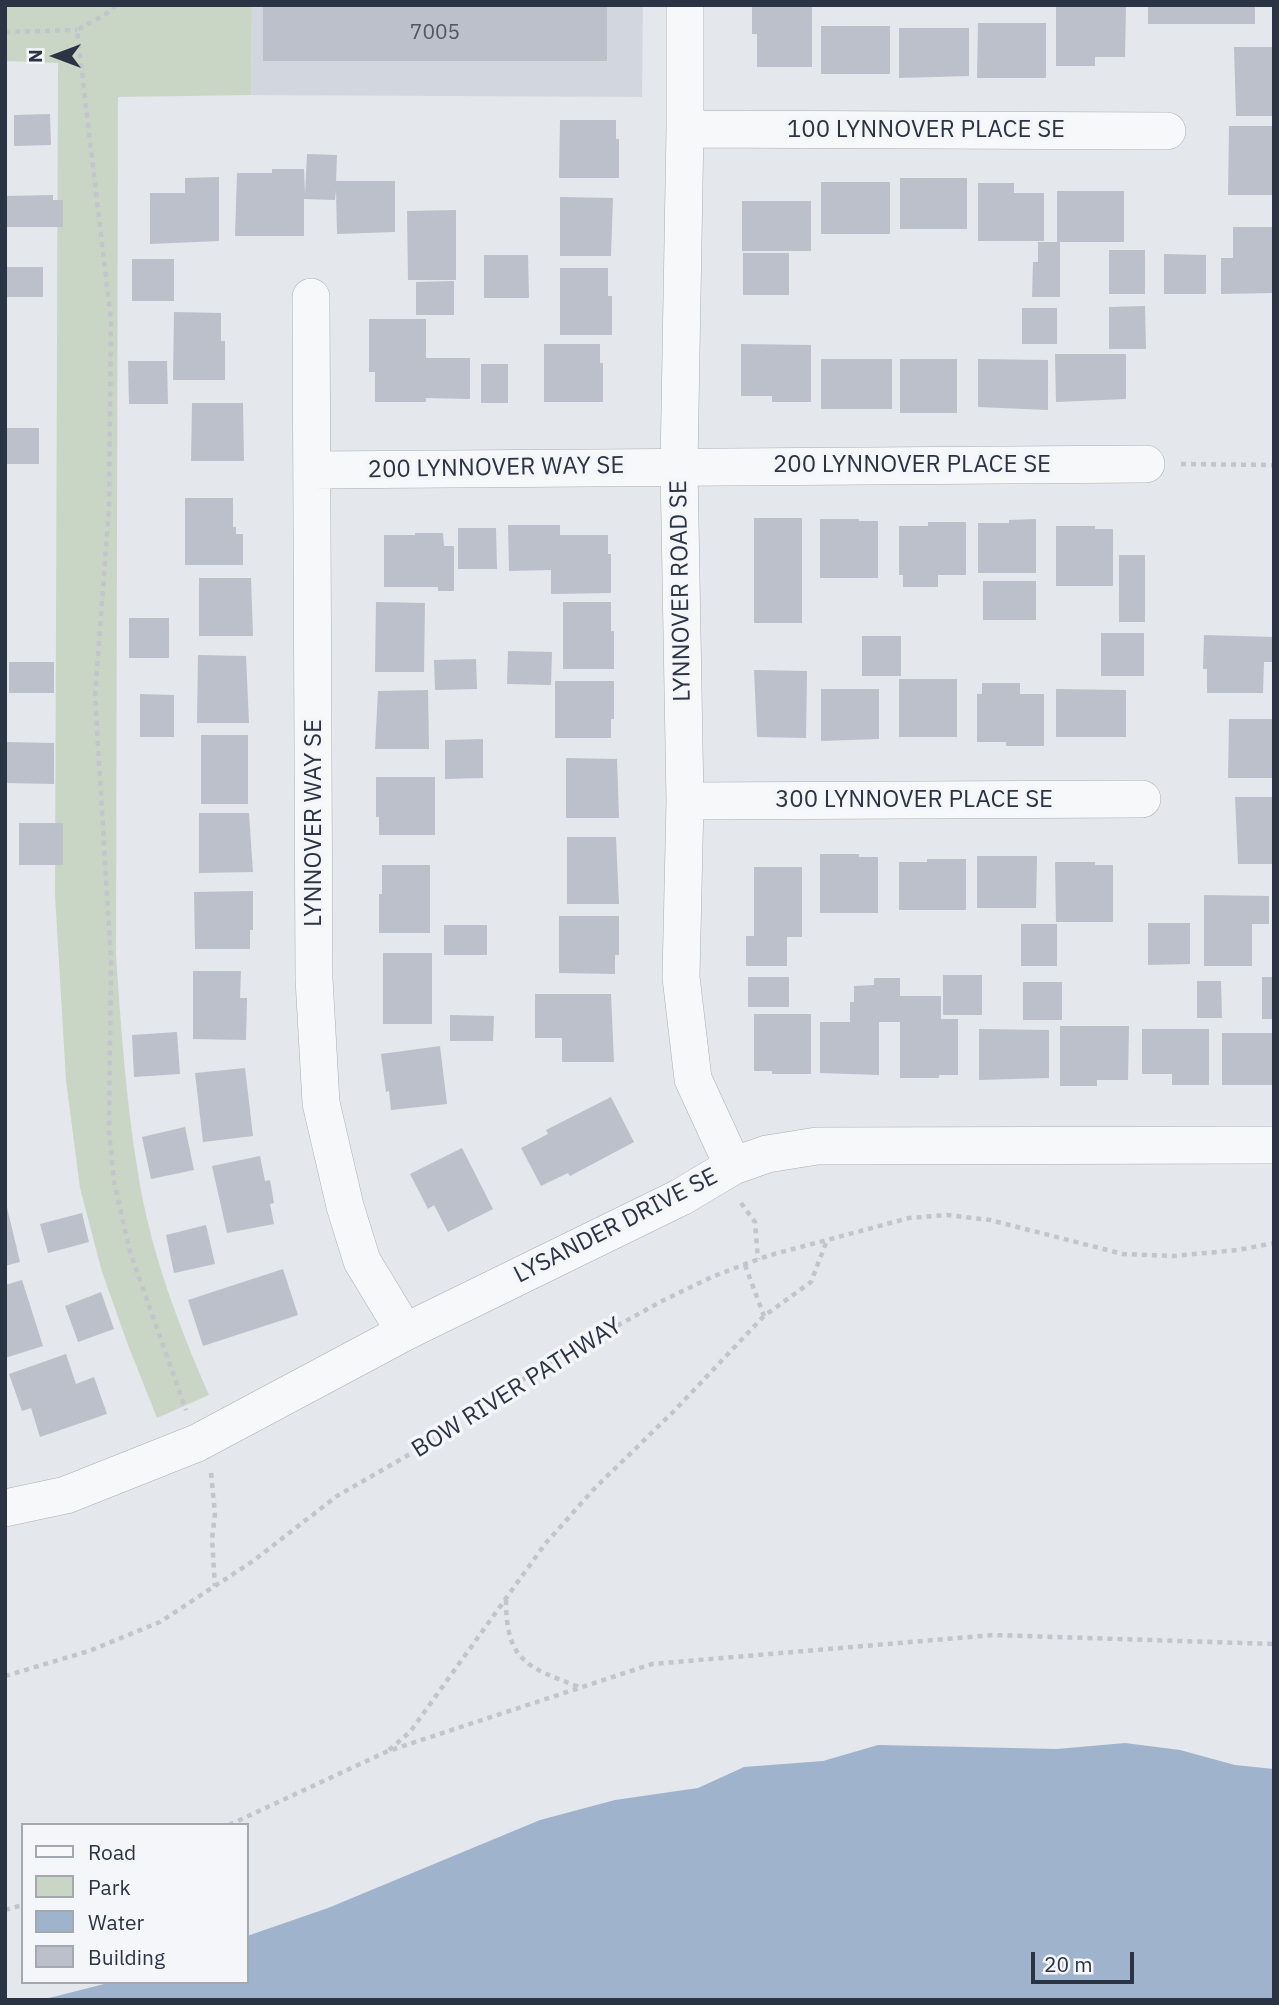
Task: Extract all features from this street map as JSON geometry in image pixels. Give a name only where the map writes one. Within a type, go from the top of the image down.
[{"type":"street","name":"LYNNOVER ROAD SE","points":[[685,5],[679,466],[685,801],[681,977],[693,1079],[727,1170]]},
{"type":"street","name":"100 LYNNOVER PLACE SE","points":[[685,129],[1167,131]]},
{"type":"street","name":"LYNNOVER WAY SE","points":[[311,297],[314,979],[321,1103],[341,1194],[362,1261],[405,1332]]},
{"type":"street","name":"200 LYNNOVER PLACE SE","points":[[679,466],[1146,464]]},
{"type":"street","name":"200 LYNNOVER WAY SE","points":[[312,470],[679,466]]},
{"type":"street","name":"300 LYNNOVER PLACE SE","points":[[685,801],[1142,799]]},
{"type":"street","name":"LYSANDER DRIVE SE","points":[[5,1508],[66,1495],[197,1443],[405,1332],[681,1197],[727,1170],[767,1154],[817,1146],[1274,1145]]},
{"type":"path","points":[[5,33],[77,30],[106,14],[116,5]]},
{"type":"path","points":[[77,30],[111,320],[109,507],[95,696],[111,961],[109,1132],[114,1182],[130,1252],[197,1443],[209,1467],[212,1480],[215,1586]]},
{"type":"path","points":[[1146,464],[1274,465]]},
{"type":"path","points":[[727,1170],[755,1222],[758,1259]]},
{"type":"path","name":"BOW RIVER PATHWAY","points":[[5,1676],[89,1651],[160,1622],[253,1561],[337,1496],[424,1447],[537,1370],[662,1301],[758,1259],[909,1218],[947,1215],[990,1220],[1123,1254],[1173,1256],[1238,1250],[1274,1243]]},
{"type":"path","points":[[388,1751],[410,1732],[545,1544],[595,1488],[674,1411],[764,1316],[811,1282],[828,1239]]},
{"type":"path","points":[[745,1264],[764,1316]]},
{"type":"path","points":[[506,1599],[506,1625],[512,1647],[535,1670],[580,1688]]},
{"type":"path","points":[[233,1823],[388,1751],[652,1664],[993,1636],[1274,1644]]},
{"type":"shaded area","points":[[252,5],[643,5],[642,97],[251,95]]},
{"type":"green space","points":[[5,5],[252,5],[251,95],[118,97],[116,955],[130,1119],[143,1202],[166,1286],[209,1395],[157,1418],[102,1272],[80,1188],[66,1080],[55,895],[58,63],[5,61]]},
{"type":"water","points":[[1125,1743],[1180,1750],[1235,1765],[1274,1769],[1274,2000],[41,2000],[104,1984],[248,1984],[248,1936],[328,1908],[540,1820],[615,1800],[698,1788],[744,1767],[823,1761],[878,1745],[1057,1749]]},
{"type":"building","points":[[263,5],[607,5],[607,61],[263,61]]},
{"type":"building","points":[[752,5],[812,5],[812,67],[757,67],[757,34],[752,34]]},
{"type":"building","points":[[1148,5],[1255,5],[1255,24],[1148,24]]},
{"type":"building","points":[[1056,6],[1126,6],[1125,57],[1095,57],[1095,66],[1056,66]]},
{"type":"building","points":[[978,23],[1046,23],[1046,78],[977,78]]},
{"type":"building","points":[[821,26],[890,26],[890,74],[821,74]]},
{"type":"building","points":[[899,28],[969,28],[969,76],[899,78]]},
{"type":"building","points":[[1234,47],[1274,47],[1274,116],[1236,116]]},
{"type":"building","points":[[50,114],[51,145],[14,146],[14,115]]},
{"type":"building","points":[[560,120],[616,120],[619,178],[559,178]]},
{"type":"building","points":[[1229,126],[1274,126],[1274,195],[1228,195]]},
{"type":"building","points":[[307,154],[337,155],[336,181],[395,181],[395,232],[337,234],[336,190],[335,200],[304,199],[304,236],[235,236],[237,173],[304,169],[305,194]]},
{"type":"building","points":[[219,177],[219,241],[150,244],[150,193],[185,193],[185,178]]},
{"type":"building","points":[[900,178],[967,178],[967,229],[900,229]]},
{"type":"building","points":[[821,182],[890,182],[890,234],[821,234]]},
{"type":"building","points":[[978,183],[1014,183],[1014,193],[1044,193],[1044,241],[978,241]]},
{"type":"building","points":[[1057,191],[1124,191],[1124,242],[1060,242],[1060,297],[1032,297],[1033,262],[1038,262],[1038,242],[1057,242]]},
{"type":"building","points":[[53,195],[53,200],[63,200],[63,227],[5,227],[5,196]]},
{"type":"building","points":[[560,197],[613,198],[611,256],[560,256]]},
{"type":"building","points":[[742,201],[811,201],[811,251],[742,251]]},
{"type":"building","points":[[456,210],[456,280],[408,280],[407,211]]},
{"type":"building","points":[[1233,227],[1274,227],[1274,293],[1221,294],[1221,258],[1233,258]]},
{"type":"building","points":[[1109,250],[1145,250],[1145,294],[1109,294]]},
{"type":"building","points":[[743,253],[789,253],[789,295],[743,295]]},
{"type":"building","points":[[1164,254],[1206,255],[1206,294],[1164,294]]},
{"type":"building","points":[[484,255],[528,255],[529,298],[484,298]]},
{"type":"building","points":[[132,259],[174,259],[174,301],[132,301]]},
{"type":"building","points":[[5,267],[43,267],[43,297],[5,297]]},
{"type":"building","points":[[560,268],[608,268],[608,296],[612,296],[612,335],[560,335]]},
{"type":"building","points":[[454,281],[454,315],[416,315],[416,282]]},
{"type":"building","points":[[1145,306],[1146,349],[1109,349],[1109,307]]},
{"type":"building","points":[[1022,308],[1057,308],[1057,344],[1022,344]]},
{"type":"building","points":[[174,312],[221,313],[221,341],[225,341],[225,380],[173,380]]},
{"type":"building","points":[[369,319],[426,319],[426,358],[470,358],[470,399],[426,398],[426,402],[375,402],[375,372],[369,372]]},
{"type":"building","points":[[544,344],[600,344],[603,402],[544,402]]},
{"type":"building","points":[[741,344],[811,345],[811,402],[772,402],[772,396],[741,396]]},
{"type":"building","points":[[1055,354],[1126,354],[1126,399],[1056,402]]},
{"type":"building","points":[[821,359],[892,359],[892,409],[821,409]]},
{"type":"building","points":[[900,359],[957,359],[957,413],[900,413]]},
{"type":"building","points":[[978,359],[1048,360],[1048,410],[978,407]]},
{"type":"building","points":[[128,361],[167,361],[168,404],[129,404]]},
{"type":"building","points":[[481,364],[508,364],[508,403],[481,403]]},
{"type":"building","points":[[192,403],[243,403],[244,461],[191,461]]},
{"type":"building","points":[[5,428],[39,428],[39,464],[5,464]]},
{"type":"building","points":[[185,498],[233,498],[233,527],[236,527],[236,534],[243,534],[243,565],[185,565]]},
{"type":"building","points":[[754,518],[802,518],[802,623],[754,623]]},
{"type":"building","points":[[820,519],[878,521],[878,578],[820,578]]},
{"type":"building","points":[[1036,519],[1036,573],[978,573],[978,523],[1009,523],[1009,520]]},
{"type":"building","points":[[928,522],[966,522],[966,575],[938,575],[938,587],[903,587],[903,575],[899,575],[899,526],[928,526]]},
{"type":"building","points":[[508,525],[560,525],[560,535],[608,535],[611,593],[551,594],[551,570],[509,571]]},
{"type":"building","points":[[1056,526],[1113,529],[1113,586],[1056,586]]},
{"type":"building","points":[[458,528],[496,528],[497,569],[458,569]]},
{"type":"building","points":[[443,533],[444,546],[454,546],[454,591],[438,591],[438,587],[384,587],[384,535]]},
{"type":"building","points":[[1119,555],[1145,555],[1145,622],[1119,622]]},
{"type":"building","points":[[199,578],[251,578],[253,636],[199,636]]},
{"type":"building","points":[[983,581],[1036,581],[1036,620],[983,620]]},
{"type":"building","points":[[376,602],[425,603],[424,672],[375,672]]},
{"type":"building","points":[[563,602],[611,602],[614,669],[563,669]]},
{"type":"building","points":[[129,618],[169,618],[169,658],[129,658]]},
{"type":"building","points":[[1101,633],[1144,633],[1144,676],[1101,676]]},
{"type":"building","points":[[1204,635],[1274,637],[1274,662],[1264,662],[1263,693],[1207,693],[1207,669],[1203,669]]},
{"type":"building","points":[[862,636],[901,636],[901,676],[862,676]]},
{"type":"building","points":[[508,651],[552,652],[551,685],[507,684]]},
{"type":"building","points":[[198,655],[246,656],[249,723],[197,723]]},
{"type":"building","points":[[476,659],[477,689],[435,690],[434,660]]},
{"type":"building","points":[[9,662],[54,662],[54,693],[9,693]]},
{"type":"building","points":[[754,670],[807,671],[806,738],[757,737]]},
{"type":"building","points":[[899,679],[957,679],[957,737],[899,737]]},
{"type":"building","points":[[555,681],[614,681],[611,738],[555,738]]},
{"type":"building","points":[[982,683],[1020,683],[1020,694],[1044,694],[1044,746],[1006,746],[1006,742],[977,742],[977,694],[982,694]]},
{"type":"building","points":[[821,689],[879,689],[879,739],[821,741]]},
{"type":"building","points":[[1056,689],[1126,690],[1126,737],[1056,737]]},
{"type":"building","points":[[428,690],[429,749],[375,749],[378,691]]},
{"type":"building","points":[[140,694],[174,695],[174,737],[140,737]]},
{"type":"building","points":[[1229,719],[1274,719],[1274,778],[1228,778]]},
{"type":"building","points":[[201,735],[248,735],[248,804],[201,804]]},
{"type":"building","points":[[483,739],[483,778],[445,779],[445,740]]},
{"type":"building","points":[[5,742],[54,743],[54,784],[5,783]]},
{"type":"building","points":[[566,758],[617,759],[619,818],[566,818]]},
{"type":"building","points":[[376,777],[435,777],[435,835],[379,835]]},
{"type":"building","points":[[1235,797],[1274,797],[1274,864],[1238,864]]},
{"type":"building","points":[[199,813],[249,813],[253,872],[199,873]]},
{"type":"building","points":[[19,823],[63,823],[63,865],[19,865]]},
{"type":"building","points":[[567,837],[616,837],[619,904],[567,904]]},
{"type":"building","points":[[820,854],[878,857],[878,913],[820,913]]},
{"type":"building","points":[[977,856],[1037,856],[1036,908],[977,908]]},
{"type":"building","points":[[927,859],[966,859],[966,910],[899,910],[899,862],[927,862]]},
{"type":"building","points":[[1055,862],[1113,865],[1113,922],[1056,922]]},
{"type":"building","points":[[382,865],[430,865],[430,933],[379,933]]},
{"type":"building","points":[[754,867],[802,867],[802,937],[787,937],[787,966],[746,966],[746,936],[754,936]]},
{"type":"building","points":[[253,891],[250,949],[195,949],[194,892]]},
{"type":"building","points":[[1204,895],[1269,896],[1269,924],[1252,924],[1252,966],[1204,966]]},
{"type":"building","points":[[559,916],[619,916],[619,955],[615,955],[615,974],[559,973]]},
{"type":"building","points":[[1148,923],[1190,923],[1190,964],[1148,965]]},
{"type":"building","points":[[1021,924],[1057,924],[1057,966],[1021,966]]},
{"type":"building","points":[[444,925],[487,925],[487,955],[444,955]]},
{"type":"building","points":[[383,953],[432,953],[432,1024],[383,1024]]},
{"type":"building","points":[[193,971],[241,971],[240,998],[247,998],[246,1040],[193,1039]]},
{"type":"building","points":[[943,975],[982,975],[982,1015],[943,1015]]},
{"type":"building","points":[[748,977],[789,977],[789,1007],[748,1007]]},
{"type":"building","points":[[1262,977],[1274,977],[1274,1019],[1262,1019]]},
{"type":"building","points":[[874,978],[900,978],[900,996],[941,996],[941,1019],[958,1019],[958,1075],[900,1078],[900,1022],[879,1022],[879,1075],[820,1073],[820,1022],[850,1022],[850,1002],[854,1002],[854,986],[874,985]]},
{"type":"building","points":[[1197,981],[1221,981],[1222,1018],[1197,1018]]},
{"type":"building","points":[[1023,982],[1062,982],[1062,1020],[1023,1020]]},
{"type":"building","points":[[535,994],[611,994],[614,1062],[562,1062],[562,1038],[535,1038]]},
{"type":"building","points":[[754,1014],[811,1014],[811,1074],[754,1071]]},
{"type":"building","points":[[450,1015],[494,1016],[493,1041],[450,1041]]},
{"type":"building","points":[[1060,1026],[1129,1026],[1128,1080],[1097,1080],[1097,1086],[1060,1086]]},
{"type":"building","points":[[979,1029],[1049,1030],[1049,1078],[979,1080]]},
{"type":"building","points":[[1142,1029],[1209,1029],[1209,1085],[1172,1085],[1172,1074],[1142,1074]]},
{"type":"building","points":[[177,1032],[180,1074],[134,1077],[132,1035]]},
{"type":"building","points":[[1222,1033],[1274,1033],[1274,1085],[1222,1085]]},
{"type":"building","points":[[440,1046],[447,1104],[391,1110],[381,1054]]},
{"type":"building","points":[[245,1068],[253,1136],[203,1142],[195,1073]]},
{"type":"building","points":[[611,1097],[634,1142],[570,1176],[568,1173],[541,1186],[521,1148],[548,1134],[546,1130]]},
{"type":"building","points":[[185,1127],[194,1170],[151,1179],[142,1137]]},
{"type":"building","points":[[462,1148],[493,1209],[448,1232],[434,1205],[428,1209],[410,1174]]},
{"type":"building","points":[[260,1156],[265,1181],[270,1180],[274,1203],[270,1204],[274,1224],[227,1233],[212,1166]]},
{"type":"building","points":[[5,1199],[20,1262],[5,1266]]},
{"type":"building","points":[[82,1213],[89,1242],[48,1253],[40,1224]]},
{"type":"building","points":[[206,1225],[215,1264],[174,1273],[166,1235]]},
{"type":"building","points":[[283,1269],[298,1315],[203,1346],[188,1300]]},
{"type":"building","points":[[22,1280],[43,1346],[5,1358],[5,1285]]},
{"type":"building","points":[[101,1292],[114,1329],[78,1342],[65,1306]]},
{"type":"building","points":[[66,1354],[76,1384],[94,1377],[107,1414],[40,1437],[31,1408],[22,1411],[9,1374]]}]
